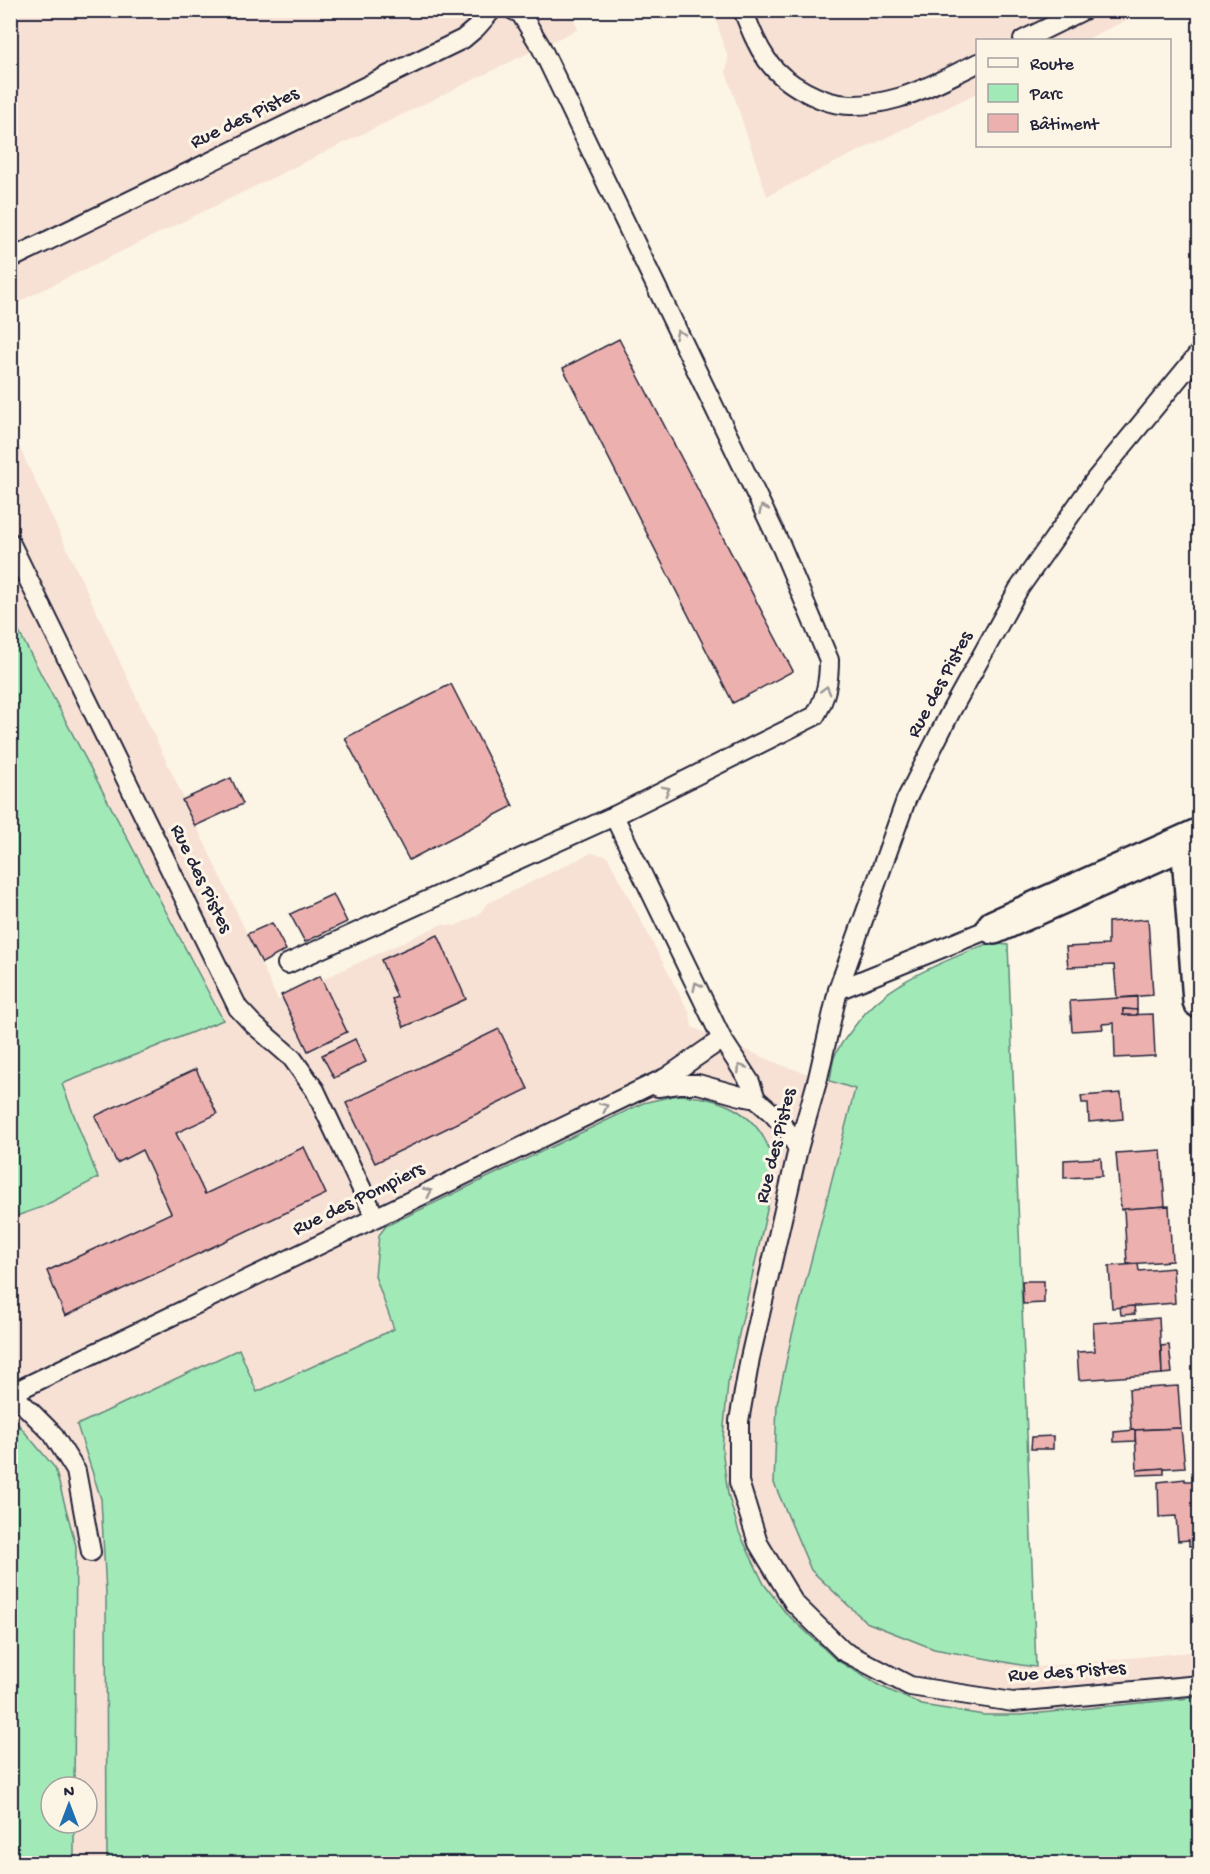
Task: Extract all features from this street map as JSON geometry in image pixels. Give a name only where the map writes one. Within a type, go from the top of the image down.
[{"type":"street","points":[[994,927],[1194,838],[1200,1001]]},
{"type":"lane","name":"Rue des Pistes","points":[[10,259],[463,39],[477,28],[492,10]]},
{"type":"lane","points":[[287,964],[614,816],[815,716],[826,693],[829,660],[783,548],[546,58],[521,14],[513,10]]},
{"type":"lane","points":[[743,10],[753,38],[768,62],[807,93],[828,101],[851,105],[877,103],[901,97],[976,64]]},
{"type":"lane","points":[[1025,39],[1084,10]]},
{"type":"lane","name":"Rue des Pistes","points":[[1200,352],[1095,480],[1012,600],[951,711],[906,800],[838,990],[818,1078],[798,1149],[750,1358],[739,1421],[739,1482],[759,1543],[794,1603],[843,1651],[910,1686],[1013,1702],[1200,1685]]},
{"type":"lane","name":"Rue des Pistes","points":[[10,542],[238,1008],[292,1058],[315,1090],[375,1217]]},
{"type":"lane","points":[[614,816],[722,1039],[750,1082],[756,1099]]},
{"type":"lane","points":[[838,990],[994,927]]},
{"type":"lane","name":"Rue des Pompiers","points":[[11,1393],[680,1070],[722,1039]]},
{"type":"lane","points":[[636,1091],[679,1084],[698,1084],[756,1099],[783,1126],[798,1149]]},
{"type":"lane","points":[[11,1393],[52,1433],[76,1471],[91,1552]]},
{"type":"shaded area","points":[[570,10],[578,29],[11,307],[10,11]]},
{"type":"shaded area","points":[[713,11],[1146,11],[1087,39],[976,39],[976,93],[767,196],[726,72],[728,58]]},
{"type":"shaded area","points":[[10,427],[278,1000],[442,924],[455,926],[478,915],[488,903],[591,853],[607,856],[690,1014],[692,1027],[784,1066],[855,1089],[791,1339],[774,1483],[811,1570],[866,1622],[934,1649],[1036,1667],[1199,1651],[1199,1863],[11,1863]]},
{"type":"green space","points":[[10,615],[223,1020],[62,1084],[98,1178],[42,1207],[11,1218]]},
{"type":"green space","points":[[989,943],[1008,945],[1036,1667],[934,1649],[866,1622],[811,1570],[774,1483],[777,1404],[791,1339],[855,1089],[830,1081],[835,1054],[864,1014],[895,987],[931,968]]},
{"type":"green space","points":[[677,1095],[707,1099],[733,1108],[744,1115],[763,1137],[772,1157],[774,1179],[728,1383],[722,1448],[728,1494],[739,1532],[764,1584],[785,1612],[835,1659],[880,1686],[922,1705],[984,1715],[1021,1715],[1199,1697],[1199,1863],[107,1863],[106,1593],[101,1499],[77,1425],[239,1349],[257,1392],[394,1329],[375,1276],[379,1235],[386,1226],[643,1103]]},
{"type":"green space","points":[[13,1418],[55,1468],[76,1546],[74,1775],[39,1775],[39,1835],[74,1835],[74,1863],[11,1863],[10,1419]]},
{"type":"building","points":[[619,339],[793,671],[733,703],[563,368]]},
{"type":"building","points":[[451,684],[513,806],[409,860],[345,738]]},
{"type":"building","points":[[231,778],[243,804],[195,826],[182,800]]},
{"type":"building","points":[[333,894],[347,922],[305,942],[290,914]]},
{"type":"building","points":[[1148,919],[1153,995],[1117,998],[1114,965],[1068,967],[1066,947],[1108,945],[1108,922]]},
{"type":"building","points":[[272,923],[286,950],[262,963],[247,934]]},
{"type":"building","points":[[438,935],[466,999],[404,1027],[392,999],[397,997],[381,960]]},
{"type":"building","points":[[320,976],[347,1032],[308,1051],[281,995]]},
{"type":"building","points":[[1137,997],[1137,1010],[1123,1009],[1123,1015],[1153,1014],[1155,1056],[1115,1058],[1114,1023],[1102,1024],[1103,1029],[1072,1031],[1070,1001]]},
{"type":"building","points":[[1123,1009],[1137,1010],[1137,1015],[1123,1015]]},
{"type":"building","points":[[499,1029],[528,1089],[375,1163],[346,1103]]},
{"type":"building","points":[[355,1039],[366,1062],[334,1078],[322,1055]]},
{"type":"building","points":[[196,1069],[217,1114],[176,1133],[205,1194],[304,1147],[326,1194],[65,1316],[47,1271],[171,1213],[142,1150],[117,1163],[95,1116]]},
{"type":"building","points":[[1121,1093],[1123,1119],[1089,1122],[1088,1103],[1082,1103],[1081,1096]]},
{"type":"building","points":[[1161,1150],[1165,1206],[1121,1210],[1116,1153]]},
{"type":"building","points":[[1101,1158],[1102,1176],[1064,1178],[1064,1160]]},
{"type":"building","points":[[1169,1206],[1172,1261],[1127,1264],[1124,1209]]},
{"type":"building","points":[[1138,1264],[1139,1271],[1173,1268],[1175,1303],[1112,1308],[1109,1266]]},
{"type":"building","points":[[1022,1281],[1044,1281],[1044,1303],[1023,1304]]},
{"type":"building","points":[[1134,1306],[1135,1314],[1121,1315],[1120,1307]]},
{"type":"building","points":[[1159,1318],[1162,1374],[1079,1380],[1077,1352],[1095,1351],[1093,1323]]},
{"type":"building","points":[[1169,1345],[1172,1373],[1162,1374],[1161,1346]]},
{"type":"building","points":[[1178,1386],[1181,1428],[1131,1430],[1129,1389]]},
{"type":"building","points":[[1181,1428],[1185,1467],[1137,1470],[1135,1430]]},
{"type":"building","points":[[1135,1430],[1135,1441],[1114,1442],[1114,1432]]},
{"type":"building","points":[[1053,1436],[1053,1449],[1031,1449],[1032,1437]]},
{"type":"building","points":[[1164,1468],[1164,1474],[1137,1475],[1137,1470]]},
{"type":"building","points":[[1185,1479],[1185,1481],[1200,1481],[1200,1545],[1189,1546],[1189,1540],[1178,1541],[1176,1516],[1159,1517],[1158,1482]]}]
